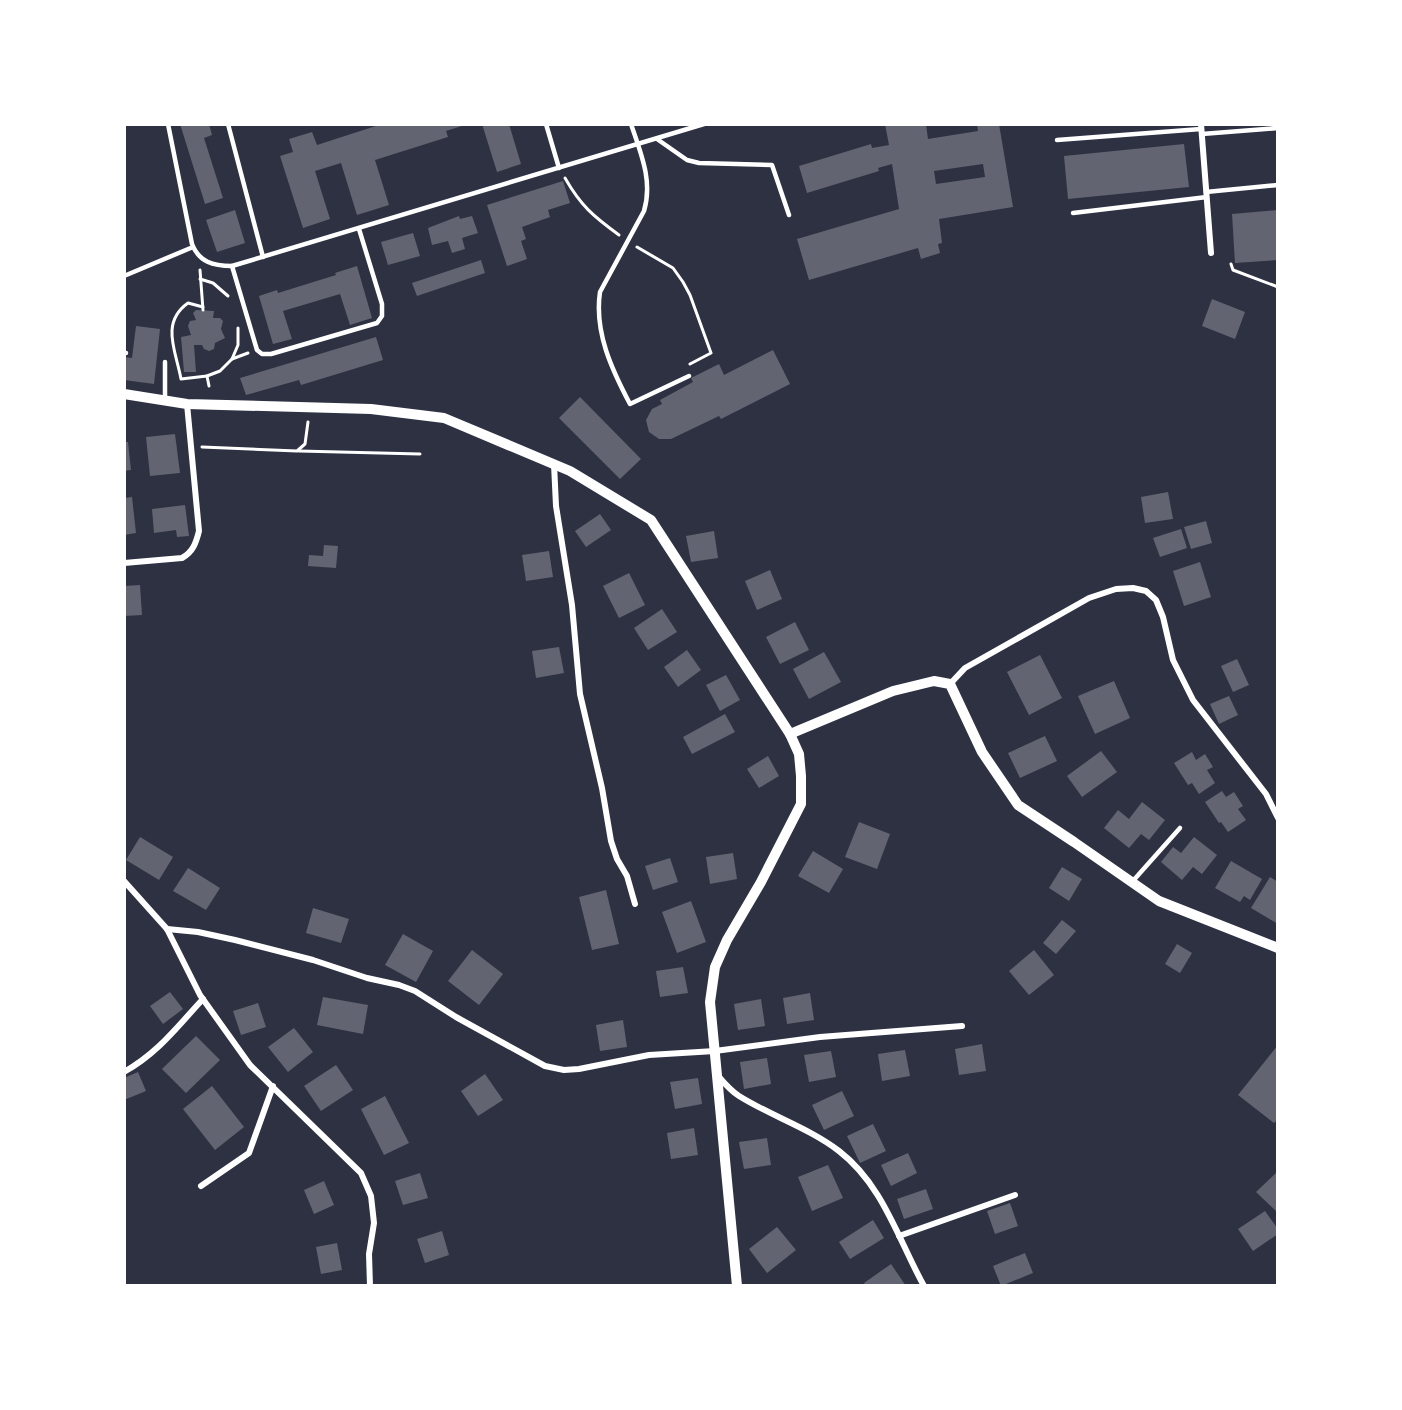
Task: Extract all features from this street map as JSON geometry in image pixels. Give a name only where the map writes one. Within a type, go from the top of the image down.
[{"type":"street","points":[[1201,129],[1211,253]]},
{"type":"street","points":[[124,394],[187,404],[371,409],[444,418],[570,471],[651,520],[790,734],[799,754],[801,804],[761,882],[727,940],[715,967],[710,1002],[737,1286]]},
{"type":"street","points":[[124,563],[182,558],[189,555],[195,546],[199,531],[187,404]]},
{"type":"street","points":[[554,465],[556,506],[572,605],[580,694],[602,788],[611,841],[617,859],[627,876],[635,904]]},
{"type":"street","points":[[950,684],[965,668],[1089,598],[1116,590],[1133,588],[1146,591],[1156,600],[1163,617],[1173,660],[1193,700],[1266,794],[1278,818]]},
{"type":"street","points":[[790,734],[893,691],[934,681],[950,684]]},
{"type":"street","points":[[950,684],[982,752],[1018,806],[1159,902],[1278,948]]},
{"type":"street","points":[[124,881],[167,929],[203,999],[250,1065],[361,1173],[371,1196],[374,1223],[369,1254],[370,1286]]},
{"type":"street","points":[[167,929],[198,932],[235,940],[399,985],[545,1066],[556,1069],[579,1069],[649,1055],[715,1052],[820,1037],[962,1026]]},
{"type":"street","points":[[124,1072],[144,1061],[156,1050],[203,999]]},
{"type":"street","points":[[718,1077],[737,1095],[825,1141],[842,1153],[884,1202],[924,1286]]},
{"type":"street","points":[[201,1186],[249,1154],[273,1086]]},
{"type":"street","points":[[899,1236],[1015,1195]]},
{"type":"lane","points":[[168,124],[193,247],[202,259],[218,266],[232,266],[359,229],[704,124]]},
{"type":"lane","points":[[228,124],[263,257]]},
{"type":"lane","points":[[546,124],[559,168]]},
{"type":"lane","points":[[631,124],[645,168],[648,197],[644,211],[600,292],[598,307],[601,330],[609,359],[630,404],[689,376]]},
{"type":"lane","points":[[1058,140],[1201,129],[1278,128]]},
{"type":"lane","points":[[657,139],[687,160],[772,165],[789,215]]},
{"type":"lane","points":[[1073,213],[1278,185]]},
{"type":"lane","points":[[232,266],[257,350],[262,354],[272,354],[377,323],[382,316],[382,304],[359,229]]},
{"type":"lane","points":[[124,276],[193,247]]},
{"type":"lane","points":[[165,362],[165,401]]},
{"type":"lane","points":[[1132,883],[1180,828]]},
{"type":"path","points":[[559,168],[577,199],[593,217],[627,241],[673,268],[690,295],[711,353],[686,367],[689,376]]},
{"type":"path","points":[[1231,264],[1233,270],[1278,287]]},
{"type":"path","points":[[231,303],[222,290],[213,283],[200,281],[203,308],[188,303],[172,321],[171,343],[178,359],[181,379],[207,376],[220,371],[232,359],[238,345],[236,318]]},
{"type":"path","points":[[232,359],[257,350]]},
{"type":"path","points":[[207,376],[209,386]]},
{"type":"path","points":[[297,451],[305,444],[309,407]]},
{"type":"path","points":[[191,447],[420,454]]},
{"type":"building","points":[[180,124],[209,124],[212,135],[204,138],[223,198],[205,204]]},
{"type":"building","points":[[382,124],[465,125],[446,131],[448,137],[375,160],[389,205],[357,215],[341,163],[315,171],[330,219],[303,228],[280,156],[293,152],[289,139],[312,132],[317,145]]},
{"type":"building","points":[[482,124],[509,124],[521,164],[497,172]]},
{"type":"building","points":[[885,124],[926,124],[928,139],[978,131],[977,124],[999,124],[1013,207],[939,219],[942,243],[938,244],[940,253],[921,259],[918,248],[809,280],[797,239],[899,209],[892,164],[878,168],[879,171],[807,193],[799,166],[871,144],[872,148],[889,145]],"holes":[[[983,164],[985,177],[936,184],[934,171]]]},
{"type":"building","points":[[1184,144],[1189,187],[1068,199],[1064,156]]},
{"type":"building","points":[[563,181],[570,203],[548,210],[550,217],[522,227],[526,239],[521,241],[527,259],[507,266],[487,205]]},
{"type":"building","points":[[235,210],[245,243],[217,252],[206,220]]},
{"type":"building","points":[[1278,210],[1278,260],[1235,263],[1232,214]]},
{"type":"building","points":[[459,216],[460,219],[472,216],[478,233],[462,238],[465,249],[452,253],[448,241],[432,245],[428,228]]},
{"type":"building","points":[[413,233],[420,256],[388,265],[381,242]]},
{"type":"building","points":[[481,260],[485,273],[417,296],[412,283]]},
{"type":"building","points":[[357,266],[372,318],[350,325],[340,294],[283,311],[292,339],[273,344],[259,296],[277,290],[278,293]]},
{"type":"building","points":[[1212,299],[1245,312],[1235,339],[1202,326]]},
{"type":"building","points":[[196,310],[214,311],[213,318],[220,318],[223,321],[221,329],[225,338],[215,343],[214,349],[209,351],[202,345],[194,345],[196,372],[184,372],[181,337],[191,335],[188,326],[190,321],[196,320],[193,313]]},
{"type":"building","points":[[136,326],[160,329],[154,384],[124,380],[124,357],[132,358]]},
{"type":"building","points":[[376,337],[383,360],[301,385],[299,380],[246,395],[240,378]]},
{"type":"building","points":[[773,350],[790,384],[721,419],[719,416],[671,439],[659,439],[649,432],[646,420],[652,409],[662,404],[660,400],[693,382],[691,378],[719,364],[724,375]]},
{"type":"building","points":[[580,397],[641,459],[620,479],[559,418]]},
{"type":"building","points":[[175,434],[180,473],[150,476],[146,437]]},
{"type":"building","points":[[124,442],[128,442],[131,470],[124,471]]},
{"type":"building","points":[[1168,492],[1173,519],[1145,523],[1141,497]]},
{"type":"building","points":[[132,497],[136,533],[124,535],[124,498]]},
{"type":"building","points":[[185,505],[189,536],[177,537],[176,530],[154,533],[152,509]]},
{"type":"building","points":[[600,514],[611,530],[586,547],[575,531]]},
{"type":"building","points":[[1206,521],[1212,543],[1191,549],[1184,527]]},
{"type":"building","points":[[1181,529],[1187,548],[1160,557],[1153,538]]},
{"type":"building","points":[[714,531],[718,558],[691,562],[686,536]]},
{"type":"building","points":[[324,545],[338,546],[336,568],[308,566],[309,555],[323,556]]},
{"type":"building","points":[[549,551],[553,577],[526,581],[522,555]]},
{"type":"building","points":[[1200,562],[1211,597],[1184,606],[1173,571]]},
{"type":"building","points":[[770,570],[782,599],[757,610],[745,581]]},
{"type":"building","points":[[629,573],[645,605],[619,618],[603,586]]},
{"type":"building","points":[[140,585],[142,615],[124,616],[124,586]]},
{"type":"building","points":[[662,609],[677,632],[648,650],[634,628]]},
{"type":"building","points":[[795,622],[809,650],[780,664],[766,637]]},
{"type":"building","points":[[559,647],[564,673],[536,678],[532,651]]},
{"type":"building","points":[[687,650],[701,670],[678,687],[664,667]]},
{"type":"building","points":[[824,652],[841,682],[809,699],[793,669]]},
{"type":"building","points":[[1040,655],[1062,698],[1029,715],[1007,672]]},
{"type":"building","points":[[1237,659],[1249,685],[1233,692],[1221,666]]},
{"type":"building","points":[[726,675],[740,700],[720,711],[706,685]]},
{"type":"building","points":[[1114,681],[1130,718],[1095,734],[1078,696]]},
{"type":"building","points":[[1229,696],[1238,715],[1219,724],[1210,704]]},
{"type":"building","points":[[725,714],[735,732],[692,754],[683,737]]},
{"type":"building","points":[[1045,736],[1057,761],[1020,778],[1008,753]]},
{"type":"building","points":[[1101,751],[1117,772],[1082,797],[1067,776]]},
{"type":"building","points":[[1192,752],[1196,760],[1205,754],[1213,767],[1207,770],[1215,783],[1199,794],[1192,783],[1188,785],[1174,763]]},
{"type":"building","points":[[768,756],[779,776],[759,788],[747,769]]},
{"type":"building","points":[[1222,791],[1226,797],[1234,792],[1243,806],[1238,809],[1246,820],[1228,832],[1205,802]]},
{"type":"building","points":[[1142,802],[1165,820],[1149,840],[1141,834],[1129,848],[1104,828],[1118,810],[1129,819]]},
{"type":"building","points":[[859,822],[890,834],[877,869],[845,857]]},
{"type":"building","points":[[140,837],[173,857],[159,880],[126,860]]},
{"type":"building","points":[[1194,837],[1217,855],[1202,874],[1193,867],[1182,880],[1161,862],[1173,847],[1181,853]]},
{"type":"building","points":[[813,851],[843,869],[829,893],[798,876]]},
{"type":"building","points":[[733,853],[737,879],[710,884],[706,857]]},
{"type":"building","points":[[670,858],[678,882],[653,890],[645,866]]},
{"type":"building","points":[[1231,861],[1262,879],[1250,900],[1244,896],[1240,902],[1215,888]]},
{"type":"building","points":[[1062,867],[1082,879],[1069,901],[1049,888]]},
{"type":"building","points":[[188,868],[220,888],[206,910],[173,891]]},
{"type":"building","points":[[1270,877],[1278,882],[1278,924],[1251,908]]},
{"type":"building","points":[[606,890],[619,944],[592,950],[579,897]]},
{"type":"building","points":[[691,901],[706,942],[677,953],[662,912]]},
{"type":"building","points":[[313,908],[349,919],[341,943],[306,933]]},
{"type":"building","points":[[1062,920],[1076,931],[1056,954],[1043,943]]},
{"type":"building","points":[[403,934],[433,951],[416,982],[385,965]]},
{"type":"building","points":[[1177,944],[1192,953],[1180,973],[1165,964]]},
{"type":"building","points":[[472,950],[503,974],[479,1005],[448,981]]},
{"type":"building","points":[[1034,950],[1054,975],[1029,995],[1009,971]]},
{"type":"building","points":[[683,967],[688,993],[660,997],[656,971]]},
{"type":"building","points":[[170,992],[183,1009],[163,1024],[150,1006]]},
{"type":"building","points":[[810,993],[814,1020],[787,1024],[783,998]]},
{"type":"building","points":[[323,997],[368,1005],[363,1034],[317,1025]]},
{"type":"building","points":[[761,999],[765,1026],[738,1030],[734,1004]]},
{"type":"building","points":[[258,1003],[266,1027],[241,1035],[233,1011]]},
{"type":"building","points":[[623,1020],[627,1047],[600,1051],[596,1025]]},
{"type":"building","points":[[294,1028],[313,1052],[288,1072],[268,1047]]},
{"type":"building","points":[[196,1036],[220,1060],[186,1093],[162,1069]]},
{"type":"building","points":[[982,1044],[986,1071],[959,1075],[955,1049]]},
{"type":"building","points":[[1278,1045],[1278,1119],[1274,1123],[1238,1095]]},
{"type":"building","points":[[905,1050],[910,1076],[882,1081],[878,1054]]},
{"type":"building","points":[[831,1051],[836,1077],[809,1082],[804,1055]]},
{"type":"building","points":[[767,1058],[771,1084],[744,1089],[740,1062]]},
{"type":"building","points":[[336,1065],[353,1090],[321,1111],[304,1086]]},
{"type":"building","points":[[138,1072],[146,1091],[124,1100],[124,1078]]},
{"type":"building","points":[[485,1074],[503,1100],[478,1116],[461,1091]]},
{"type":"building","points":[[698,1078],[702,1104],[675,1109],[670,1082]]},
{"type":"building","points":[[212,1086],[244,1127],[215,1150],[183,1109]]},
{"type":"building","points":[[842,1091],[854,1116],[824,1130],[812,1105]]},
{"type":"building","points":[[385,1096],[409,1143],[384,1155],[361,1109]]},
{"type":"building","points":[[873,1124],[886,1151],[860,1163],[847,1136]]},
{"type":"building","points":[[694,1128],[698,1155],[671,1159],[667,1133]]},
{"type":"building","points":[[767,1138],[771,1165],[744,1169],[739,1142]]},
{"type":"building","points":[[908,1153],[917,1173],[891,1186],[881,1165]]},
{"type":"building","points":[[828,1165],[843,1198],[812,1211],[798,1177]]},
{"type":"building","points":[[1278,1171],[1278,1213],[1256,1192]]},
{"type":"building","points":[[420,1173],[428,1198],[403,1205],[395,1181]]},
{"type":"building","points":[[324,1181],[334,1205],[314,1214],[304,1190]]},
{"type":"building","points":[[926,1189],[933,1209],[904,1219],[897,1199]]},
{"type":"building","points":[[1010,1203],[1018,1226],[995,1234],[987,1211]]},
{"type":"building","points":[[1265,1211],[1278,1229],[1278,1234],[1253,1251],[1238,1229]]},
{"type":"building","points":[[873,1220],[884,1238],[850,1259],[839,1242]]},
{"type":"building","points":[[777,1227],[796,1250],[767,1273],[749,1249]]},
{"type":"building","points":[[442,1231],[449,1255],[425,1263],[417,1239]]},
{"type":"building","points":[[337,1243],[342,1270],[321,1274],[316,1247]]},
{"type":"building","points":[[1025,1253],[1033,1273],[1001,1286],[993,1266]]},
{"type":"building","points":[[891,1264],[906,1286],[866,1286],[864,1283]]}]
